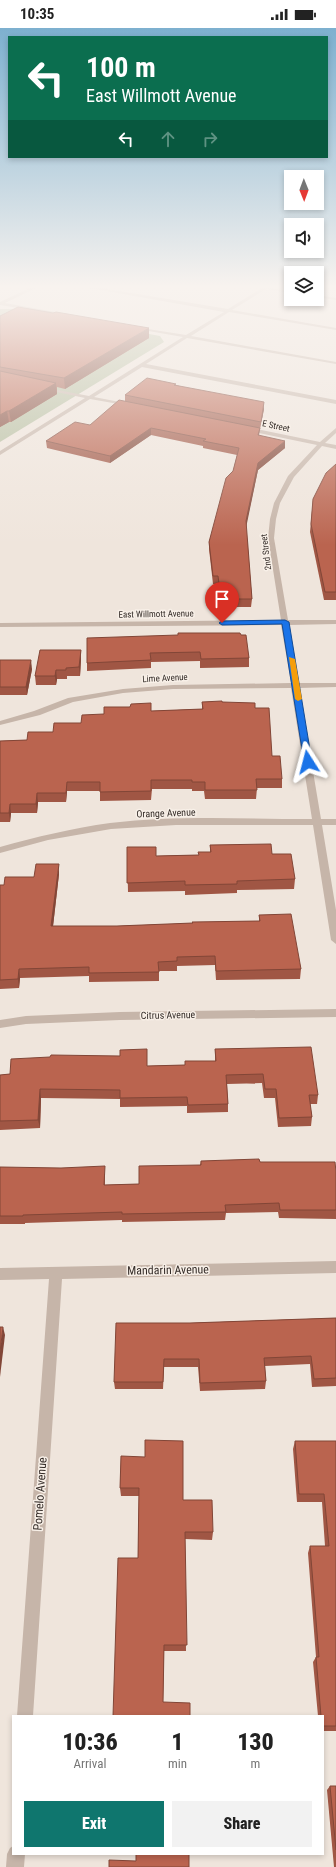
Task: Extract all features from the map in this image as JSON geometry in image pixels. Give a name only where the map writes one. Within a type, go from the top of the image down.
[{"type":"street","points":[[0,453],[128,373]]},
{"type":"street","points":[[182,373],[336,402]]},
{"type":"street","points":[[37,386],[136,406]]},
{"type":"street","name":"E Street","points":[[236,427],[336,447]]},
{"type":"street","name":"2nd Street","points":[[336,430],[302,462],[288,479],[274,512],[271,538],[296,685],[336,940]]},
{"type":"street","name":"East Willmott Avenue","points":[[0,625],[336,622]]},
{"type":"street","name":"Lime Avenue","points":[[0,723],[37,713],[71,700],[123,691],[173,687],[336,685]]},
{"type":"street","name":"Orange Avenue","points":[[0,850],[48,837],[111,826],[176,822],[336,822]]},
{"type":"street","name":"Citrus Avenue","points":[[0,1024],[26,1020],[120,1016],[336,1013]]},
{"type":"street","name":"Mandarin Avenue","points":[[0,1274],[336,1267]]},
{"type":"street","name":"Pomelo Avenue","points":[[25,1715],[56,1272]]},
{"type":"street","points":[[15,1867],[16,1855]]},
{"type":"green space","points":[[0,373],[113,373],[0,442]]},
{"type":"building","points":[[0,373],[8,373],[56,383],[9,411],[0,415]]},
{"type":"building","points":[[34,373],[73,373],[64,378]]},
{"type":"building","points":[[147,378],[176,384],[174,385],[264,402],[261,422],[125,395]]},
{"type":"building","points":[[119,400],[260,428],[258,435],[285,441],[258,463],[246,521],[252,599],[221,599],[218,576],[213,576],[209,542],[226,478],[233,471],[239,448],[203,441],[206,439],[151,428],[110,456],[46,441],[75,422],[90,425]]},
{"type":"building","points":[[336,464],[336,592],[325,592],[311,524],[313,499],[326,473]]},
{"type":"building","points":[[178,633],[240,633],[241,635],[246,635],[249,658],[201,659],[200,652],[150,653],[151,660],[87,663],[87,638],[178,635]]},
{"type":"building","points":[[40,650],[81,650],[79,667],[66,668],[66,670],[56,670],[55,676],[35,676]]},
{"type":"building","points":[[0,660],[31,660],[26,687],[0,687]]},
{"type":"building","points":[[222,701],[255,703],[255,708],[269,708],[272,756],[280,756],[282,779],[256,779],[257,790],[205,790],[205,782],[192,782],[192,780],[151,780],[151,791],[100,792],[100,782],[67,782],[66,793],[37,793],[36,804],[10,804],[9,813],[0,813],[0,741],[27,740],[28,732],[53,732],[54,723],[81,723],[82,715],[104,714],[104,707],[130,707],[131,704],[151,703],[151,711],[203,709],[202,702]]},
{"type":"building","points":[[271,844],[272,854],[291,854],[295,879],[237,881],[237,884],[185,885],[185,881],[127,883],[127,847],[156,847],[156,856],[199,855],[198,852],[211,852],[210,845]]},
{"type":"building","points":[[36,864],[59,864],[51,926],[117,926],[193,923],[192,922],[260,921],[259,915],[291,914],[301,969],[216,971],[215,956],[177,957],[177,961],[158,962],[159,972],[89,973],[89,967],[19,969],[18,979],[0,980],[0,885],[4,885],[5,877],[34,877]]},
{"type":"building","points":[[311,1047],[318,1095],[309,1095],[312,1117],[279,1118],[276,1089],[265,1089],[263,1074],[226,1075],[228,1104],[188,1105],[187,1097],[120,1098],[120,1090],[40,1089],[38,1120],[0,1121],[0,1075],[10,1074],[11,1059],[50,1057],[51,1055],[120,1056],[120,1050],[147,1049],[147,1066],[185,1065],[185,1061],[216,1061],[215,1049]]},
{"type":"building","points":[[259,1159],[260,1162],[335,1162],[336,1210],[280,1210],[279,1203],[225,1205],[226,1212],[122,1214],[122,1212],[0,1216],[0,1167],[61,1168],[105,1166],[104,1185],[139,1184],[139,1166],[201,1165],[201,1161]]},
{"type":"building","points":[[336,1318],[336,1378],[314,1379],[311,1356],[264,1358],[266,1381],[200,1383],[199,1359],[164,1359],[163,1382],[114,1382],[116,1323],[190,1323]]},
{"type":"building","points":[[0,1327],[3,1327],[0,1352]]},
{"type":"building","points":[[145,1440],[183,1441],[183,1500],[212,1500],[213,1532],[185,1532],[187,1645],[164,1645],[163,1702],[190,1703],[190,1715],[113,1715],[118,1558],[138,1558],[139,1488],[120,1488],[121,1456],[145,1457]]},
{"type":"building","points":[[295,1441],[336,1441],[336,1726],[324,1726],[324,1715],[321,1715],[316,1657],[319,1657],[310,1546],[329,1546],[324,1494],[299,1494]]},
{"type":"building","points":[[330,1786],[336,1786],[336,1850]]},
{"type":"building","points":[[136,1855],[189,1855],[189,1867],[109,1867],[109,1860],[136,1861]]},
{"type":"slow traffic","points":[[291,659],[298,699]]},
{"type":"route","points":[[222,623],[285,622],[308,762]]}]
